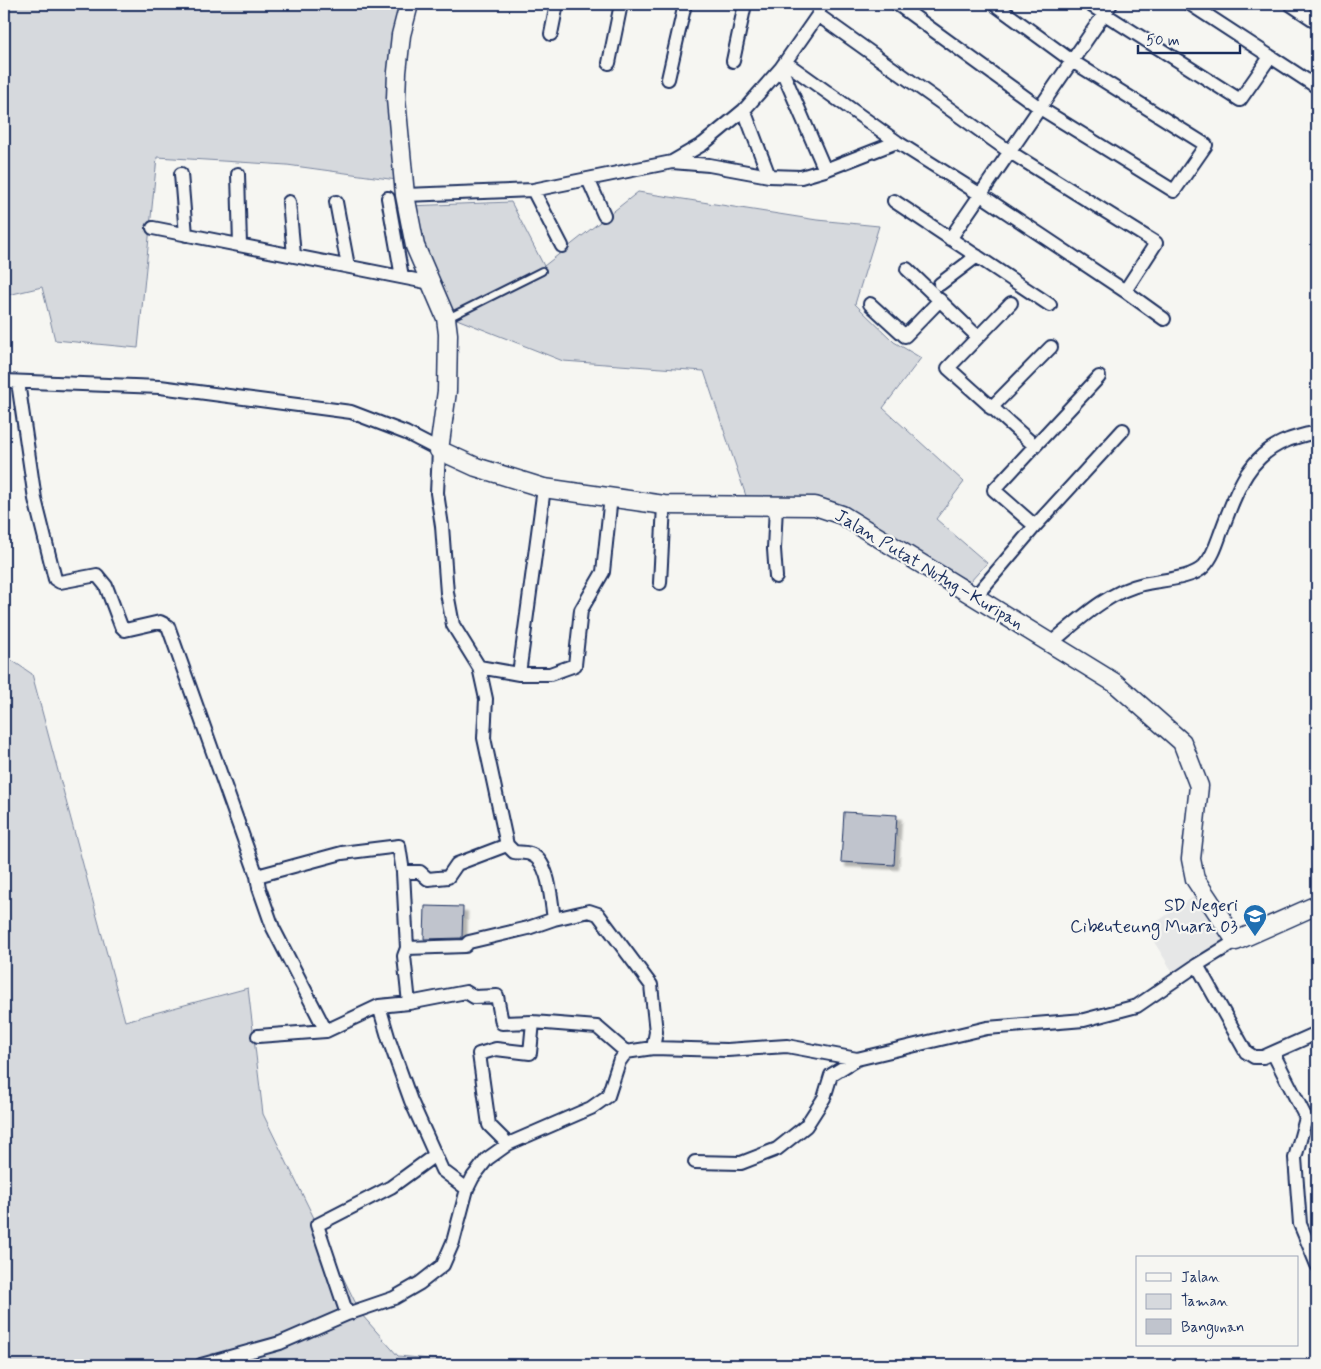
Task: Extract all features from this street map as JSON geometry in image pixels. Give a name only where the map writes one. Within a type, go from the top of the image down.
[{"type":"street","points":[[402,277],[397,196],[396,99],[401,35],[409,4]]},
{"type":"street","points":[[551,34],[557,4]]},
{"type":"street","points":[[609,63],[622,4]]},
{"type":"street","points":[[668,79],[685,4]]},
{"type":"street","points":[[733,61],[745,4]]},
{"type":"street","points":[[897,4],[1040,108],[1174,191],[1206,145],[1072,61],[994,4]]},
{"type":"street","points":[[1089,4],[1108,9],[1240,100],[1270,57]]},
{"type":"street","points":[[1190,4],[1317,87]]},
{"type":"street","points":[[1290,4],[1317,22]]},
{"type":"street","points":[[672,162],[703,144],[744,110],[783,65],[819,9],[1010,152],[1156,243],[1125,291]]},
{"type":"street","points":[[950,239],[1108,9]]},
{"type":"street","points":[[783,65],[1125,291],[1164,320]]},
{"type":"street","points":[[783,65],[825,170]]},
{"type":"street","points":[[744,110],[769,176]]},
{"type":"street","points":[[397,196],[533,190],[672,162],[769,176],[801,177],[825,170],[897,142]]},
{"type":"street","points":[[181,174],[186,235]]},
{"type":"street","points":[[238,174],[240,245]]},
{"type":"street","points":[[588,179],[604,215]]},
{"type":"street","points":[[533,190],[562,246]]},
{"type":"street","points":[[397,196],[415,246],[446,318],[448,334],[447,391],[439,450],[437,493],[442,526],[447,593],[453,625],[479,667],[486,699],[484,738],[508,845],[514,852],[530,854],[540,860],[546,873],[554,919]]},
{"type":"street","points":[[894,201],[1050,305]]},
{"type":"street","points":[[289,202],[294,256]]},
{"type":"street","points":[[336,202],[348,266]]},
{"type":"street","points":[[153,228],[430,283]]},
{"type":"street","points":[[940,284],[977,256]]},
{"type":"street","points":[[907,269],[978,337]]},
{"type":"street","points":[[870,304],[905,336],[940,300]]},
{"type":"street","points":[[1011,303],[948,368],[1036,446]]},
{"type":"street","points":[[991,408],[1051,347]]},
{"type":"street","points":[[1035,526],[994,490],[1099,376]]},
{"type":"street","points":[[4,381],[160,388],[351,412],[406,433],[439,450]]},
{"type":"street","points":[[18,382],[35,500],[55,579],[60,582],[97,575],[106,586],[121,626],[125,630],[160,622],[168,626],[257,876],[259,888],[273,928],[326,1032]]},
{"type":"street","points":[[975,597],[1035,526],[1122,430]]},
{"type":"street","points":[[1051,643],[1099,602],[1140,584],[1190,574],[1204,567],[1214,552],[1236,494],[1251,467],[1274,445],[1298,436],[1317,433]]},
{"type":"street","name":"Jalan Putat Nutug–Kuripan","points":[[439,450],[476,467],[544,488],[664,505],[815,506],[842,514],[1116,682],[1182,742],[1199,786],[1191,859],[1195,879],[1236,941]]},
{"type":"street","points":[[519,674],[544,488]]},
{"type":"street","points":[[479,667],[519,674],[550,674],[575,666],[581,610],[603,572],[611,496]]},
{"type":"street","points":[[660,583],[664,505]]},
{"type":"street","points":[[776,506],[774,549],[776,577]]},
{"type":"street","points":[[403,872],[420,872],[428,879],[448,877],[457,864],[508,845]]},
{"type":"street","points":[[257,876],[342,853],[399,846],[403,872],[407,948],[404,956],[409,1003]]},
{"type":"street","points":[[695,1162],[741,1163],[777,1149],[806,1126],[824,1098],[831,1075],[857,1059],[987,1028],[1084,1020],[1137,1006],[1236,941],[1317,905]]},
{"type":"street","points":[[407,948],[465,946],[469,942],[528,928],[554,919],[588,911],[598,914],[651,986],[656,1032],[653,1048]]},
{"type":"street","points":[[1197,965],[1246,1052],[1254,1057],[1263,1057],[1317,1034]]},
{"type":"street","points":[[258,1036],[326,1032],[379,1006],[409,1003],[466,992],[474,997],[497,996],[502,1023],[533,1022],[597,1027],[626,1052]]},
{"type":"street","points":[[379,1006],[411,1101],[442,1170],[466,1189]]},
{"type":"street","points":[[508,1144],[488,1125],[479,1054],[496,1048],[530,1053],[533,1022]]},
{"type":"street","points":[[201,1365],[280,1342],[347,1314],[394,1298],[420,1283],[443,1265],[453,1242],[466,1189],[487,1159],[508,1144],[592,1108],[608,1096],[619,1062],[626,1052],[653,1048],[727,1050],[787,1046],[857,1059]]},
{"type":"street","points":[[1273,1053],[1306,1118],[1296,1158],[1300,1224],[1317,1265]]},
{"type":"street","points":[[347,1314],[316,1225],[391,1187],[435,1155]]},
{"type":"lane","points":[[446,318],[542,271]]},
{"type":"shaded area","points":[[1199,893],[1230,939],[1174,974],[1146,929]]},
{"type":"green space","points":[[4,4],[405,4],[404,181],[287,165],[157,157],[138,348],[55,340],[42,287],[4,296]]},
{"type":"green space","points":[[638,192],[817,220],[879,226],[855,304],[894,342],[921,358],[883,408],[964,482],[936,519],[987,563],[970,582],[834,505],[746,496],[704,371],[563,361],[439,312],[408,206],[511,202],[544,266]]},
{"type":"green space","points":[[4,655],[32,674],[125,1021],[248,988],[263,1114],[361,1314],[398,1356],[474,1363],[475,1365],[4,1365]]},
{"type":"building","points":[[844,812],[897,815],[894,865],[841,862]]},
{"type":"building","points":[[425,906],[463,907],[462,938],[424,939]]},
{"type":"place","name":"SD Negeri Cibeuteung Muara 03","points":[[1255,937]]}]
